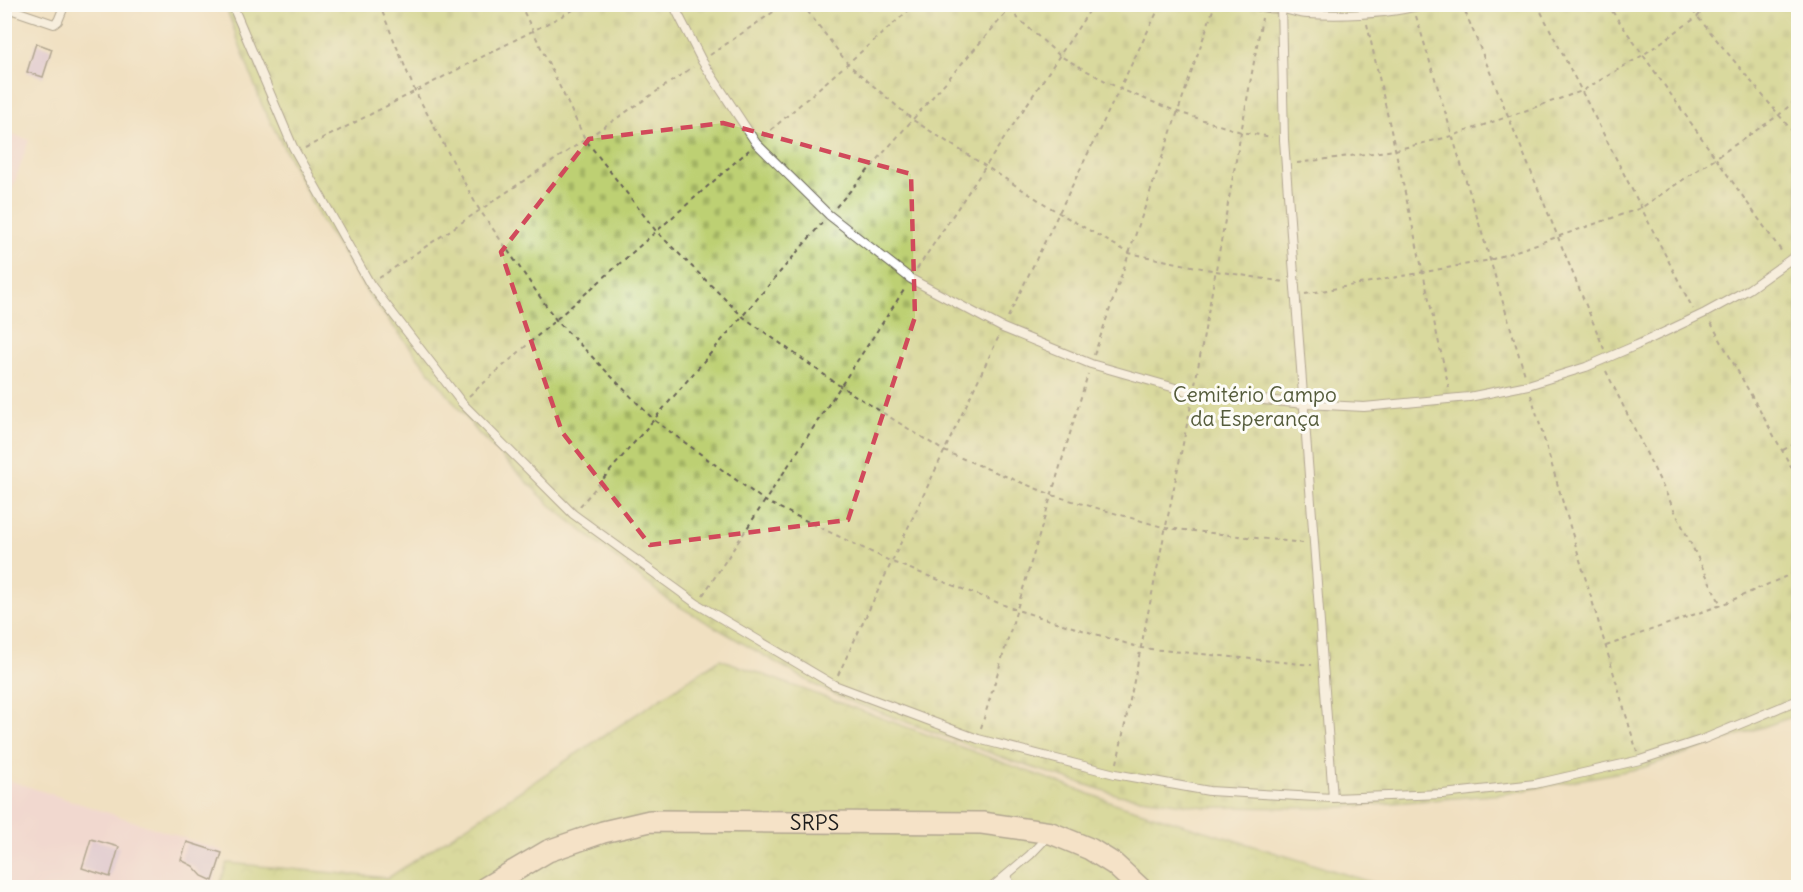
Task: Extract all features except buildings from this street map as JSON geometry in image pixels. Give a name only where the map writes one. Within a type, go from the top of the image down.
[{"type":"main road","name":"SRPS","points":[[485,888],[548,851],[603,832],[650,821],[982,823],[1050,833],[1090,849],[1114,864],[1140,888]]},
{"type":"lane","points":[[58,4],[60,15]]},
{"type":"lane","points":[[4,7],[54,24],[65,4]]},
{"type":"lane","points":[[232,4],[296,152],[370,284],[462,403],[573,514],[697,604],[834,685],[978,739],[1115,774],[1209,791],[1333,798],[1443,794],[1535,784],[1640,760],[1704,739],[1798,700]]},
{"type":"lane","points":[[673,4],[702,61],[756,143],[829,215],[911,279],[1003,328],[1091,364],[1193,393],[1305,404],[1364,407],[1452,399],[1528,385],[1604,359],[1701,315],[1749,289],[1798,254]]},
{"type":"lane","points":[[1248,4],[1263,9],[1281,7],[1305,14],[1364,12],[1426,4]]},
{"type":"lane","points":[[1281,7],[1284,140],[1333,798]]},
{"type":"lane","points":[[991,888],[1006,877],[1050,833]]},
{"type":"lane","points":[[1006,877],[1013,888]]},
{"type":"path","points":[[379,4],[415,91],[480,210],[556,320],[654,420],[765,501],[892,562],[1017,610],[1141,648],[1324,666]]},
{"type":"path","points":[[519,4],[585,139],[656,231],[742,316],[840,386],[944,452],[1052,495],[1166,528],[1315,545]]},
{"type":"path","points":[[296,152],[585,4]]},
{"type":"path","points":[[370,284],[784,4]]},
{"type":"path","points":[[802,4],[848,64],[913,120],[985,168],[1059,213],[1130,253],[1216,271],[1295,284]]},
{"type":"path","points":[[462,403],[916,4]]},
{"type":"path","points":[[1002,4],[1060,56],[1120,89],[1178,112],[1241,132],[1284,140]]},
{"type":"path","points":[[573,514],[829,215],[1014,4]]},
{"type":"path","points":[[697,604],[1094,4]]},
{"type":"path","points":[[834,685],[1003,328],[1161,4]]},
{"type":"path","points":[[1462,4],[1557,235],[1604,359],[1721,605]]},
{"type":"path","points":[[1537,4],[1641,208],[1798,479]]},
{"type":"path","points":[[1607,4],[1789,261]]},
{"type":"path","points":[[1687,4],[1798,138]]},
{"type":"path","points":[[1286,164],[1395,150],[1452,136],[1582,91],[1643,55],[1710,4]]},
{"type":"path","points":[[1364,12],[1452,399]]},
{"type":"path","points":[[1296,296],[1490,260],[1557,235],[1641,208],[1779,115],[1798,98]]},
{"type":"path","points":[[1783,450],[1798,442]]},
{"type":"path","points":[[1606,646],[1721,605],[1798,571]]},
{"type":"highlighted area","points":[[723,123],[911,174],[915,317],[848,520],[650,545],[562,432],[501,252],[589,139]]},
{"type":"shaded area","points":[[4,132],[29,140],[5,211]]},
{"type":"shaded area","points":[[5,779],[224,851],[212,887],[5,888]]},
{"type":"green space","name":"Cemitério Campo da Esperança","points":[[225,5],[1798,5],[1798,715],[1642,768],[1504,794],[1331,808],[1206,807],[1118,795],[1012,761],[844,699],[815,685],[668,600],[550,505],[479,434],[371,298],[322,222],[262,105]]},
{"type":"green space","points":[[720,659],[1117,804],[1387,887],[219,888],[227,863],[388,878]]}]
